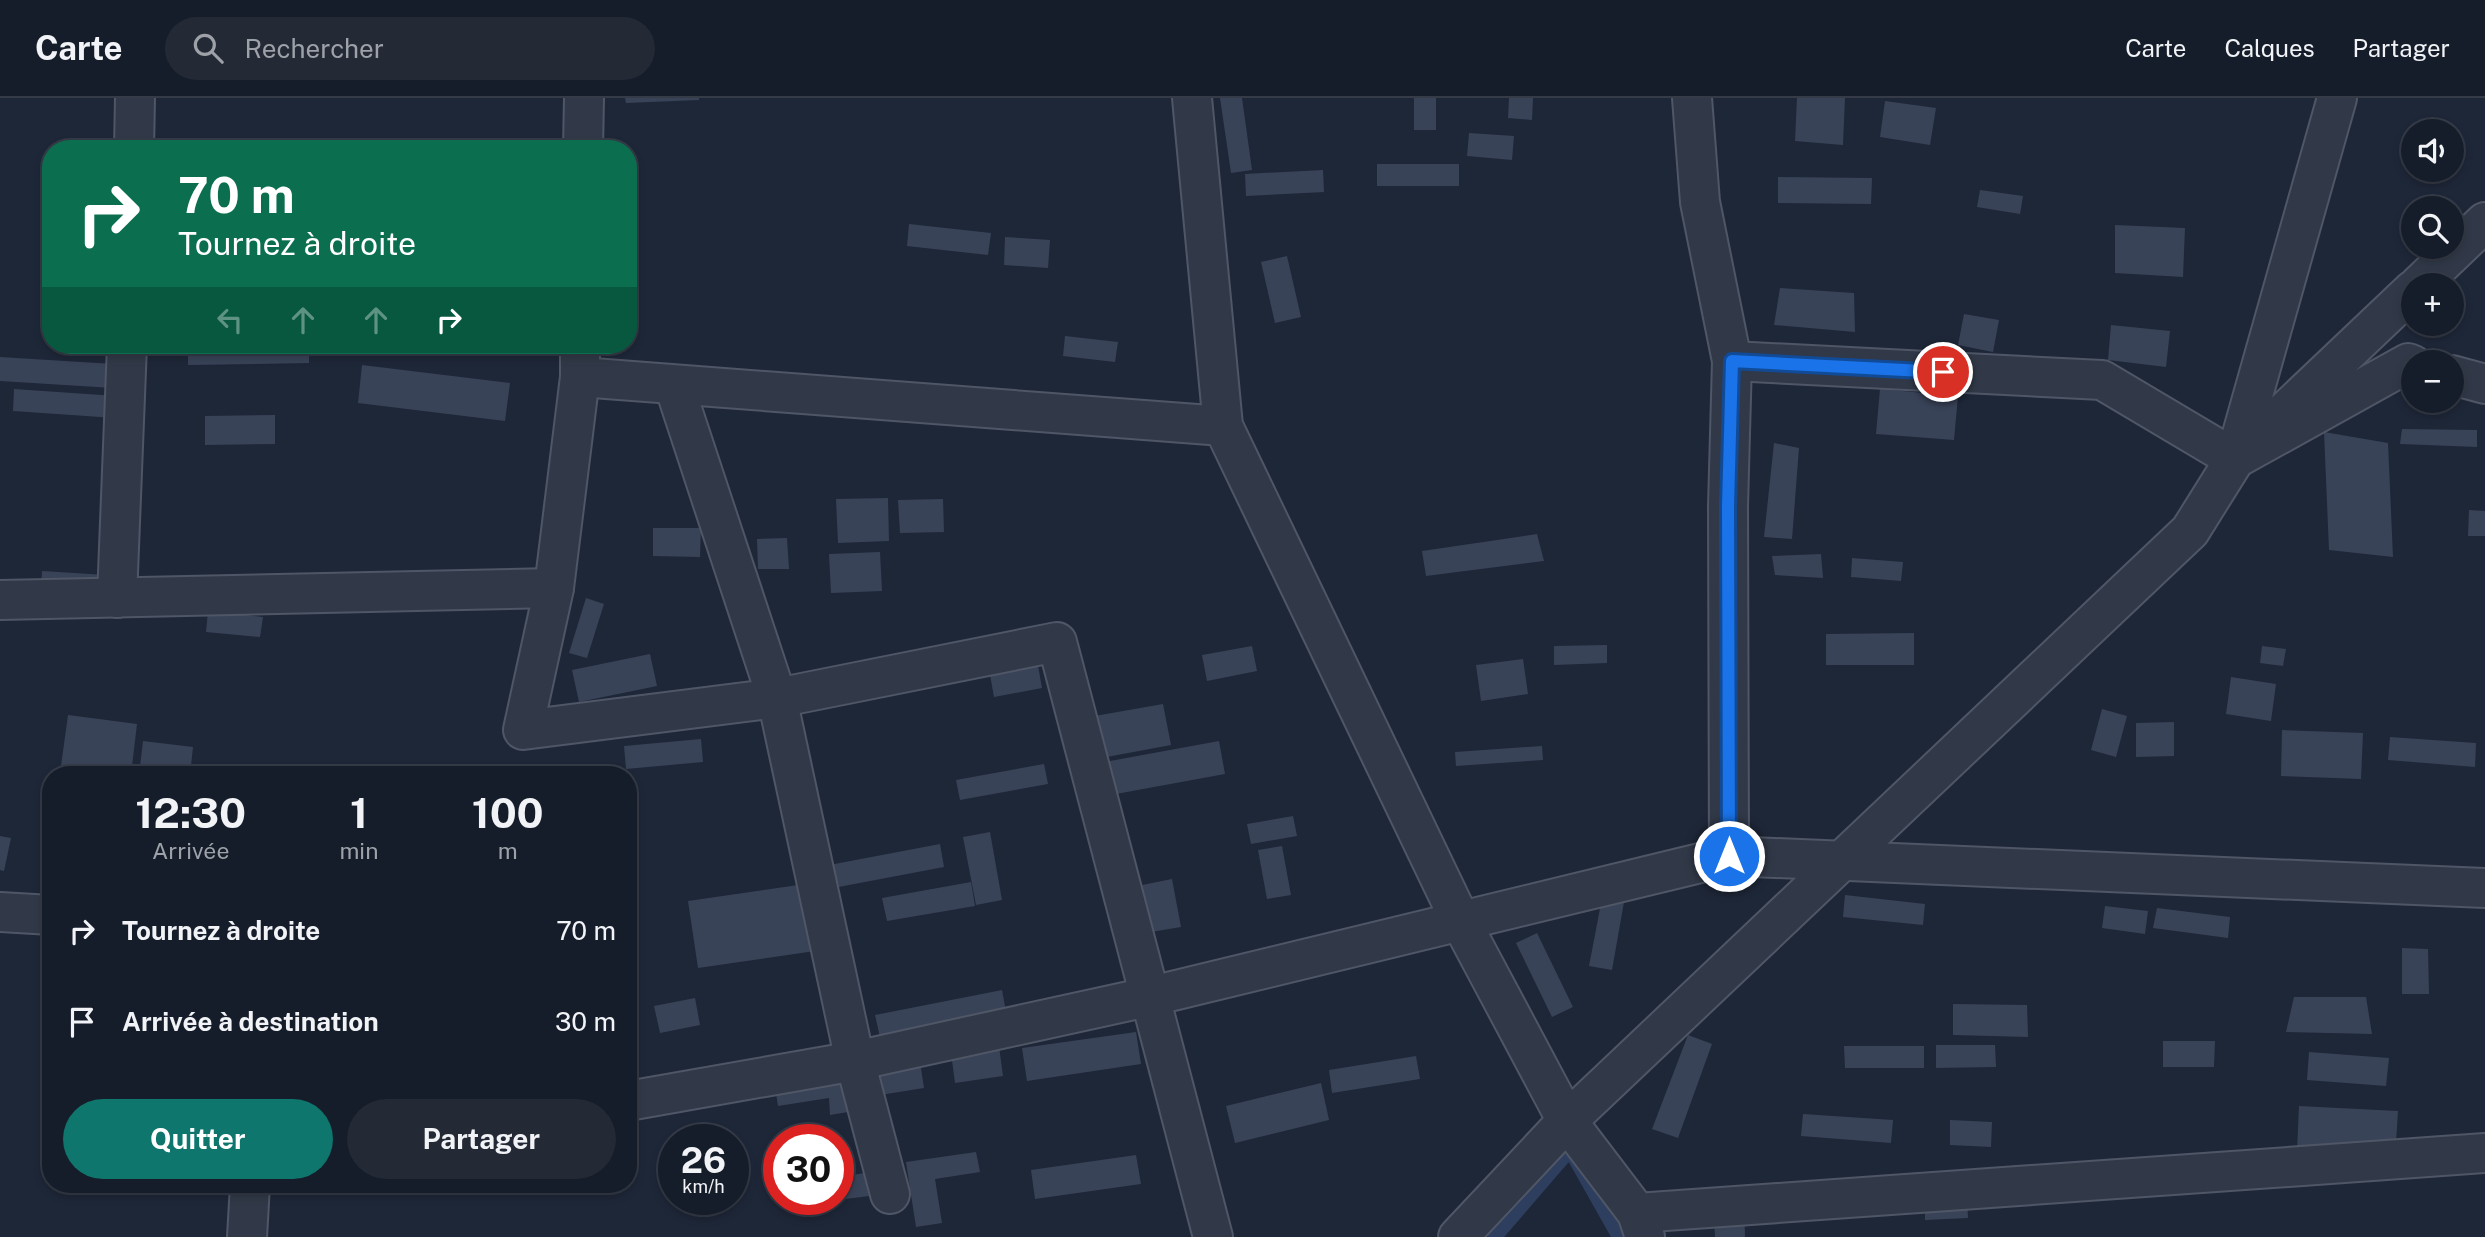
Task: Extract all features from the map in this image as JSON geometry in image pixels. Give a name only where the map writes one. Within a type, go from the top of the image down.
[{"type":"street","points":[[134,140],[135,98]]},
{"type":"street","points":[[583,140],[584,98]]},
{"type":"street","points":[[1192,98],[1223,426],[1461,922],[1567,1121],[1641,1225],[2485,1153]]},
{"type":"street","points":[[1692,98],[1700,202],[1732,361],[1728,506],[1729,856]]},
{"type":"street","points":[[2235,458],[2337,98]]},
{"type":"street","points":[[2431,273],[2485,222]]},
{"type":"street","points":[[1458,1237],[1567,1121],[2190,531],[2235,458],[2401,301]]},
{"type":"street","points":[[117,598],[127,354]]},
{"type":"street","points":[[1213,1237],[1152,996],[1057,642],[777,698],[523,730],[554,588],[580,361],[674,385],[1223,426]]},
{"type":"street","points":[[1732,361],[2102,380],[2235,458]]},
{"type":"street","points":[[2235,458],[2401,367]]},
{"type":"street","points":[[2464,378],[2485,384]]},
{"type":"street","points":[[674,385],[777,698],[855,1061],[890,1194]]},
{"type":"street","points":[[0,600],[554,588]]},
{"type":"street","points":[[637,1099],[855,1061],[1152,996],[1729,856],[2485,888]]},
{"type":"street","points":[[0,912],[42,914]]},
{"type":"street","points":[[247,1237],[250,1193]]},
{"type":"building","points":[[625,98],[699,98],[699,100],[626,103]]},
{"type":"building","points":[[1220,98],[1242,98],[1252,170],[1231,173]]},
{"type":"building","points":[[1414,98],[1436,98],[1436,130],[1414,130]]},
{"type":"building","points":[[1509,98],[1533,98],[1532,120],[1508,118]]},
{"type":"building","points":[[1797,98],[1845,98],[1843,145],[1795,141]]},
{"type":"building","points":[[1885,101],[1936,108],[1930,145],[1880,137]]},
{"type":"building","points":[[1469,133],[1514,136],[1512,160],[1467,156]]},
{"type":"building","points":[[1377,164],[1459,164],[1459,186],[1377,186]]},
{"type":"building","points":[[1323,170],[1324,192],[1246,196],[1245,174]]},
{"type":"building","points":[[1778,177],[1872,178],[1871,204],[1778,203]]},
{"type":"building","points":[[1980,190],[2023,196],[2020,214],[1977,207]]},
{"type":"building","points":[[909,224],[991,233],[988,255],[907,246]]},
{"type":"building","points":[[2115,225],[2185,228],[2183,277],[2115,273]]},
{"type":"building","points":[[1005,237],[1050,240],[1048,268],[1004,265]]},
{"type":"building","points":[[1287,256],[1301,317],[1275,323],[1261,262]]},
{"type":"building","points":[[1780,288],[1854,293],[1855,332],[1774,325]]},
{"type":"building","points":[[1964,314],[1999,320],[1993,352],[1958,345]]},
{"type":"building","points":[[2111,325],[2170,331],[2166,367],[2108,360]]},
{"type":"building","points":[[1065,336],[1118,342],[1115,362],[1063,356]]},
{"type":"building","points":[[188,354],[309,354],[309,363],[188,365]]},
{"type":"building","points":[[0,357],[114,364],[113,388],[0,381]]},
{"type":"building","points":[[362,365],[510,383],[505,421],[358,403]]},
{"type":"building","points":[[14,389],[116,396],[115,418],[13,411]]},
{"type":"building","points":[[1880,389],[1958,396],[1954,440],[1876,434]]},
{"type":"building","points":[[275,415],[275,444],[205,445],[205,416]]},
{"type":"building","points":[[2402,429],[2477,430],[2477,447],[2400,444]]},
{"type":"building","points":[[2324,432],[2388,443],[2393,557],[2329,550]]},
{"type":"building","points":[[1774,443],[1799,448],[1792,539],[1764,537]]},
{"type":"building","points":[[888,498],[889,541],[838,543],[836,499]]},
{"type":"building","points":[[943,499],[944,532],[900,533],[898,500]]},
{"type":"building","points":[[2469,510],[2485,511],[2485,536],[2468,536]]},
{"type":"building","points":[[653,528],[701,528],[700,557],[653,556]]},
{"type":"building","points":[[1537,534],[1544,561],[1426,576],[1422,551]]},
{"type":"building","points":[[787,538],[789,569],[758,569],[757,539]]},
{"type":"building","points":[[880,552],[882,591],[831,593],[829,554]]},
{"type":"building","points":[[1821,554],[1823,578],[1775,575],[1772,556]]},
{"type":"building","points":[[1852,558],[1903,562],[1901,581],[1851,577]]},
{"type":"building","points":[[42,571],[139,577],[138,598],[41,591]]},
{"type":"building","points":[[586,598],[604,604],[587,658],[569,653]]},
{"type":"building","points":[[208,611],[263,617],[260,637],[206,632]]},
{"type":"building","points":[[1914,633],[1914,665],[1826,665],[1826,634]]},
{"type":"building","points":[[1607,645],[1607,663],[1554,665],[1554,646]]},
{"type":"building","points":[[1252,646],[1257,671],[1207,681],[1202,655]]},
{"type":"building","points":[[2262,646],[2286,649],[2283,666],[2260,663]]},
{"type":"building","points":[[650,654],[657,686],[579,702],[572,670]]},
{"type":"building","points":[[1523,659],[1528,694],[1481,701],[1476,665]]},
{"type":"building","points":[[1037,660],[1042,688],[994,697],[989,669]]},
{"type":"building","points":[[2231,677],[2276,684],[2271,721],[2226,714]]},
{"type":"building","points":[[1163,704],[1171,745],[1096,759],[1089,717]]},
{"type":"building","points":[[2102,709],[2127,716],[2116,757],[2091,750]]},
{"type":"building","points":[[68,715],[137,724],[132,766],[61,766]]},
{"type":"building","points":[[2174,722],[2174,756],[2136,757],[2136,723]]},
{"type":"building","points":[[2282,730],[2363,733],[2361,779],[2281,776]]},
{"type":"building","points":[[2390,737],[2476,743],[2475,767],[2388,760]]},
{"type":"building","points":[[701,739],[703,762],[637,768],[626,766],[624,746]]},
{"type":"building","points":[[143,741],[193,747],[191,766],[140,766]]},
{"type":"building","points":[[1219,741],[1225,774],[1105,796],[1099,763]]},
{"type":"building","points":[[1542,746],[1543,760],[1456,766],[1455,752]]},
{"type":"building","points":[[1044,764],[1048,784],[960,800],[956,780]]},
{"type":"building","points":[[1293,816],[1297,836],[1251,844],[1247,824]]},
{"type":"building","points":[[990,832],[1002,900],[976,905],[963,837]]},
{"type":"building","points":[[0,836],[11,838],[4,871],[0,870]]},
{"type":"building","points":[[940,844],[944,867],[828,889],[824,866]]},
{"type":"building","points":[[1282,846],[1291,895],[1267,899],[1258,850]]},
{"type":"building","points":[[1172,879],[1181,927],[1151,932],[1142,885]]},
{"type":"building","points":[[971,882],[975,906],[887,921],[882,898]]},
{"type":"building","points":[[805,884],[815,951],[698,968],[688,901]]},
{"type":"building","points":[[1845,895],[1925,904],[1923,925],[1843,917]]},
{"type":"building","points":[[1602,898],[1624,902],[1612,970],[1589,966]]},
{"type":"building","points":[[2105,906],[2148,911],[2145,934],[2102,928]]},
{"type":"building","points":[[2157,908],[2230,917],[2228,938],[2153,928]]},
{"type":"building","points":[[1537,933],[1573,1007],[1552,1017],[1516,943]]},
{"type":"building","points":[[2402,948],[2428,949],[2429,994],[2402,994]]},
{"type":"building","points":[[1002,990],[1007,1017],[881,1042],[875,1015]]},
{"type":"building","points":[[2294,997],[2366,997],[2372,1034],[2286,1032]]},
{"type":"building","points":[[695,998],[700,1025],[660,1033],[654,1006]]},
{"type":"building","points":[[1953,1004],[2027,1005],[2028,1037],[1953,1035]]},
{"type":"building","points":[[1136,1032],[1141,1064],[1027,1081],[1022,1048]]},
{"type":"building","points":[[1688,1035],[1712,1044],[1678,1138],[1652,1129]]},
{"type":"building","points":[[2163,1041],[2215,1041],[2214,1067],[2163,1067]]},
{"type":"building","points":[[1936,1045],[1995,1045],[1996,1067],[1936,1068]]},
{"type":"building","points":[[999,1046],[1003,1076],[955,1083],[951,1053]]},
{"type":"building","points":[[1844,1046],[1924,1046],[1924,1068],[1845,1068]]},
{"type":"building","points":[[2309,1052],[2389,1058],[2386,1086],[2307,1080]]},
{"type":"building","points":[[1416,1056],[1420,1079],[1332,1093],[1329,1070]]},
{"type":"building","points":[[920,1062],[924,1088],[880,1095],[876,1068]]},
{"type":"building","points":[[848,1070],[854,1111],[830,1115],[829,1098],[778,1106],[774,1081]]},
{"type":"building","points":[[1321,1083],[1329,1120],[1235,1143],[1226,1106]]},
{"type":"building","points":[[2299,1106],[2398,1111],[2395,1158],[2297,1152]]},
{"type":"building","points":[[1803,1114],[1893,1120],[1891,1143],[1801,1136]]},
{"type":"building","points":[[1950,1120],[1992,1122],[1991,1147],[1950,1145]]},
{"type":"building","points":[[976,1152],[980,1172],[935,1179],[942,1223],[916,1227],[906,1162]]},
{"type":"building","points":[[1136,1155],[1141,1184],[1035,1199],[1031,1170]]},
{"type":"building","points":[[865,1173],[869,1196],[854,1198],[854,1175]]},
{"type":"building","points":[[1967,1196],[1968,1218],[1925,1220],[1925,1197]]},
{"type":"building","points":[[1713,1197],[1744,1197],[1745,1237],[1715,1237]]},
{"type":"waterway","points":[[1495,1237],[1570,1150],[1619,1237]]},
{"type":"route","points":[[1729,856],[1728,506],[1732,361],[1943,372]]}]
